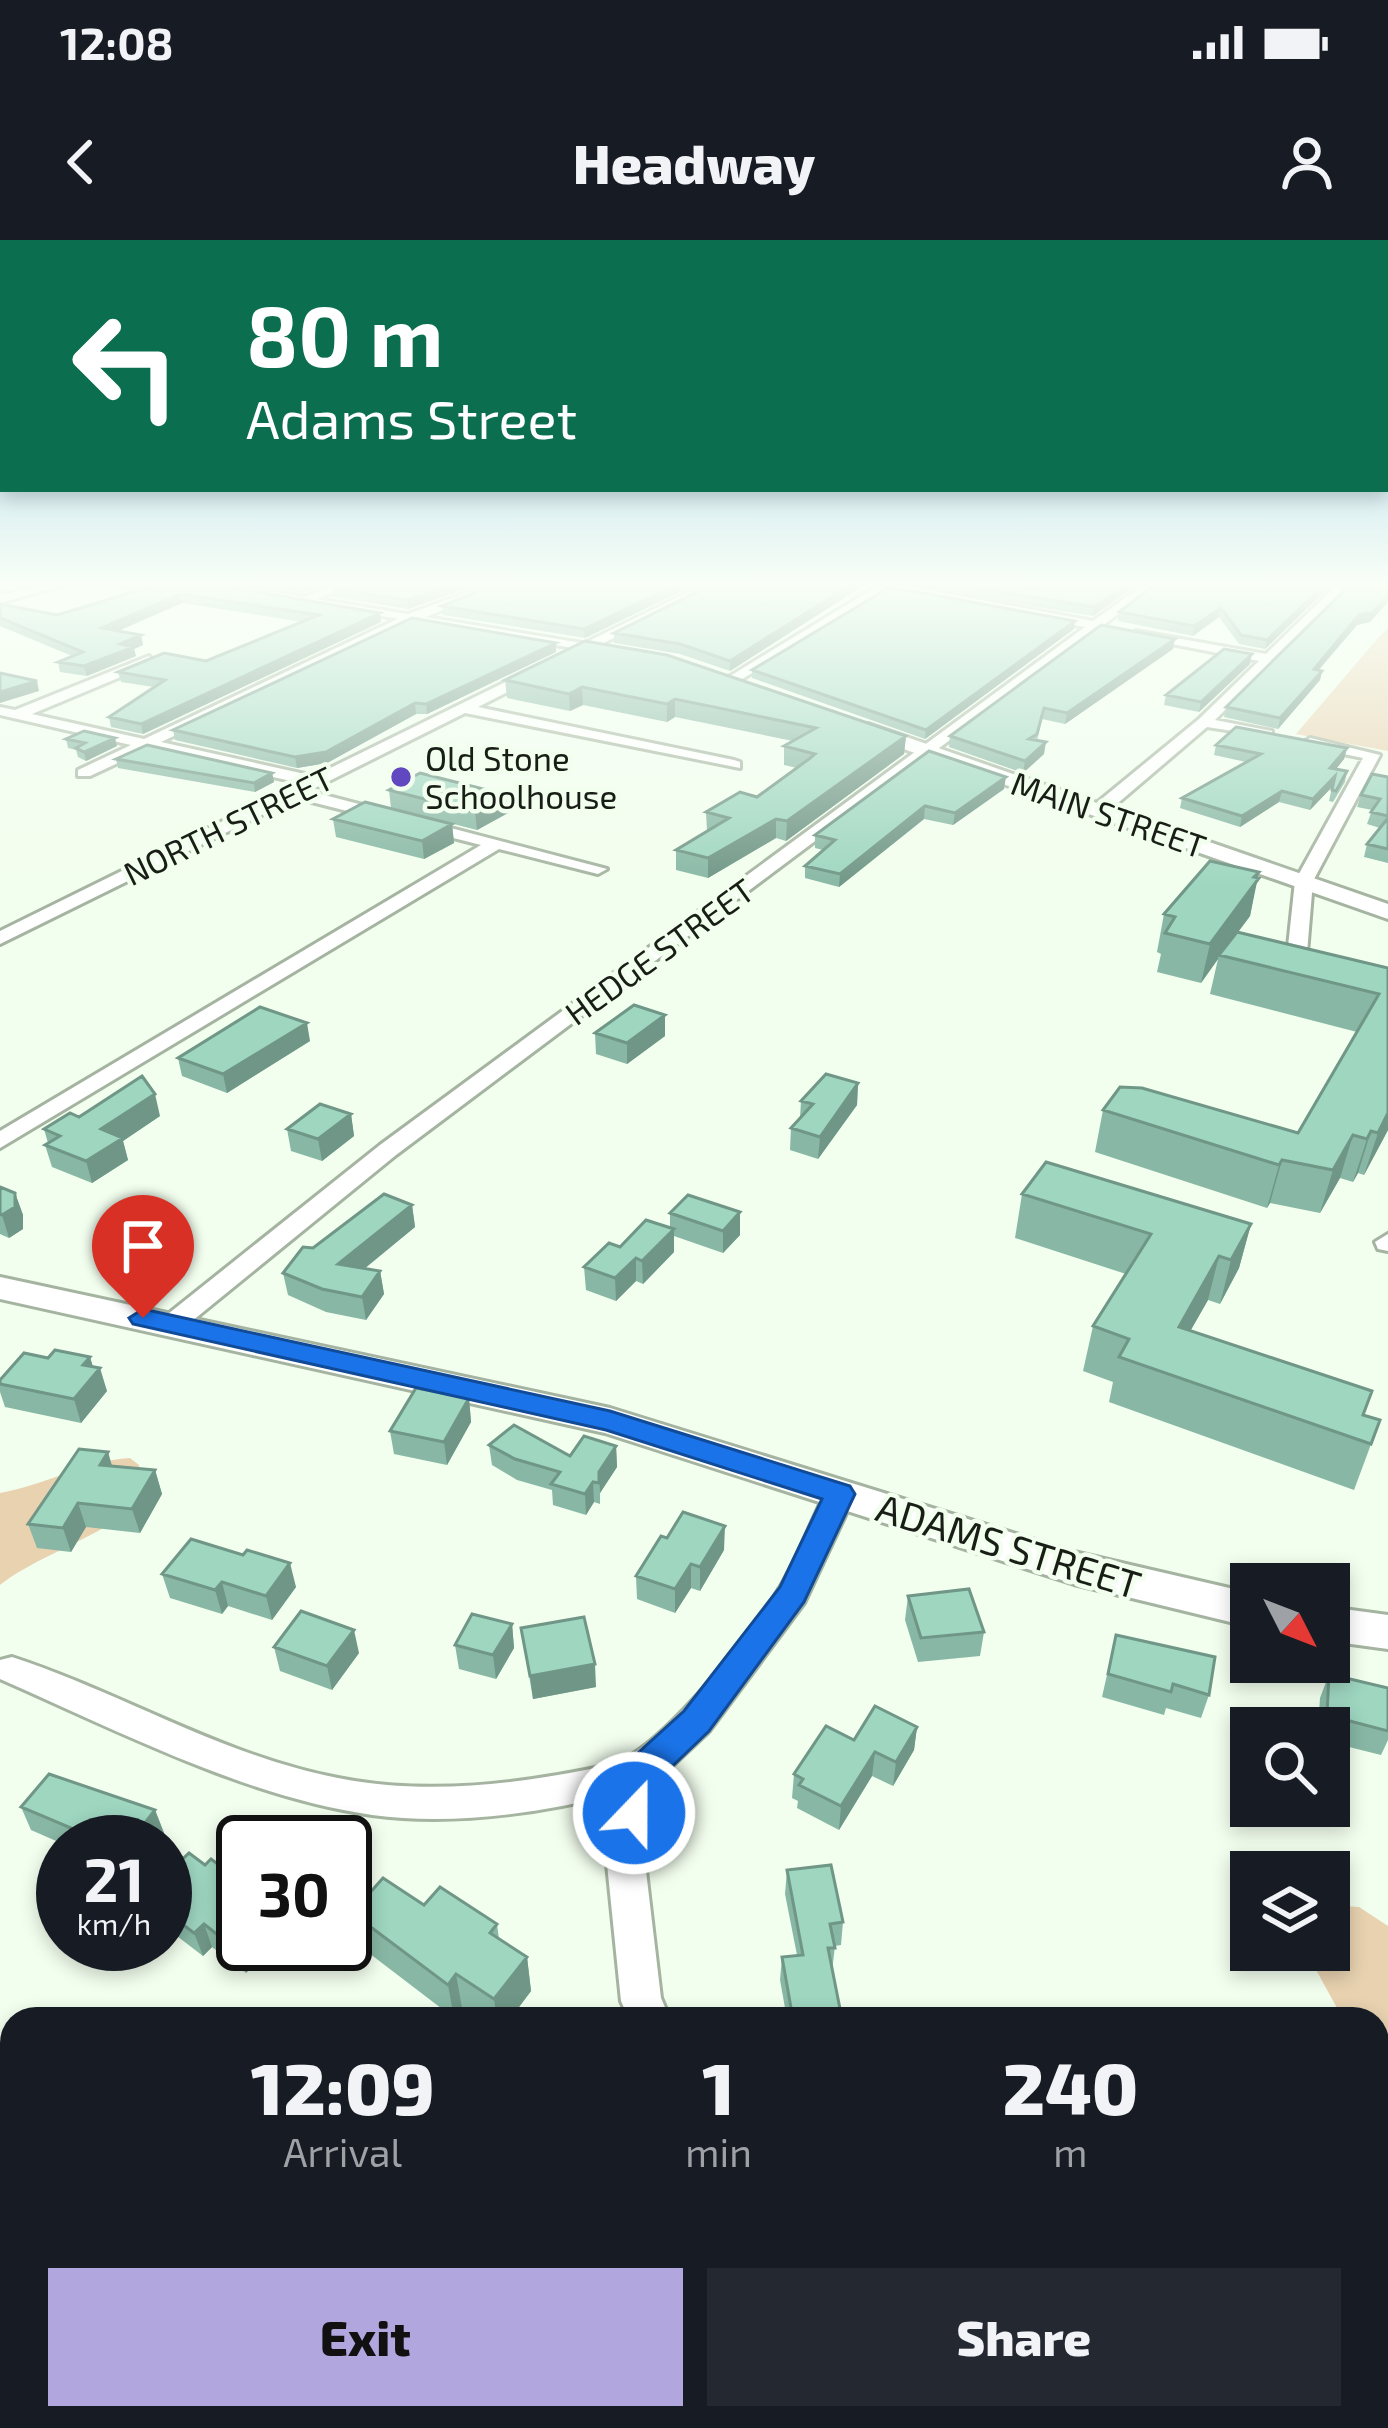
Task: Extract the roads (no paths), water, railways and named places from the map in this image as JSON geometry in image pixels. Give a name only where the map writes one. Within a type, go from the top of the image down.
[{"type":"main road","points":[[743,686],[757,691]]},
{"type":"main road","name":"MAIN STREET","points":[[833,718],[1388,912]]},
{"type":"main road","name":"ADAMS STREET","points":[[0,1288],[610,1421],[1091,1573],[1230,1605]]},
{"type":"main road","points":[[1350,1627],[1388,1632]]},
{"type":"street","points":[[8,713],[79,686]]},
{"type":"street","points":[[84,773],[268,686]]},
{"type":"street","name":"NORTH STREET","points":[[0,938],[507,686]]},
{"type":"street","name":"HEDGE STREET","points":[[172,1324],[388,1150],[1014,686]]},
{"type":"street","points":[[1099,810],[1239,686]]},
{"type":"street","points":[[463,708],[734,765]]},
{"type":"street","points":[[8,713],[318,782]]},
{"type":"street","points":[[1204,722],[1372,755],[1304,881],[1298,956],[1388,977]]},
{"type":"street","points":[[296,793],[598,869]]},
{"type":"street","points":[[0,1142],[497,843]]},
{"type":"street","points":[[12,1670],[269,1772],[375,1801],[480,1801],[580,1789],[642,1772],[697,1721],[793,1594],[840,1494]]},
{"type":"street","points":[[642,1772],[625,1854],[644,2007]]},
{"type":"place","name":"Old Stone Schoolhouse","points":[[401,777]]}]
